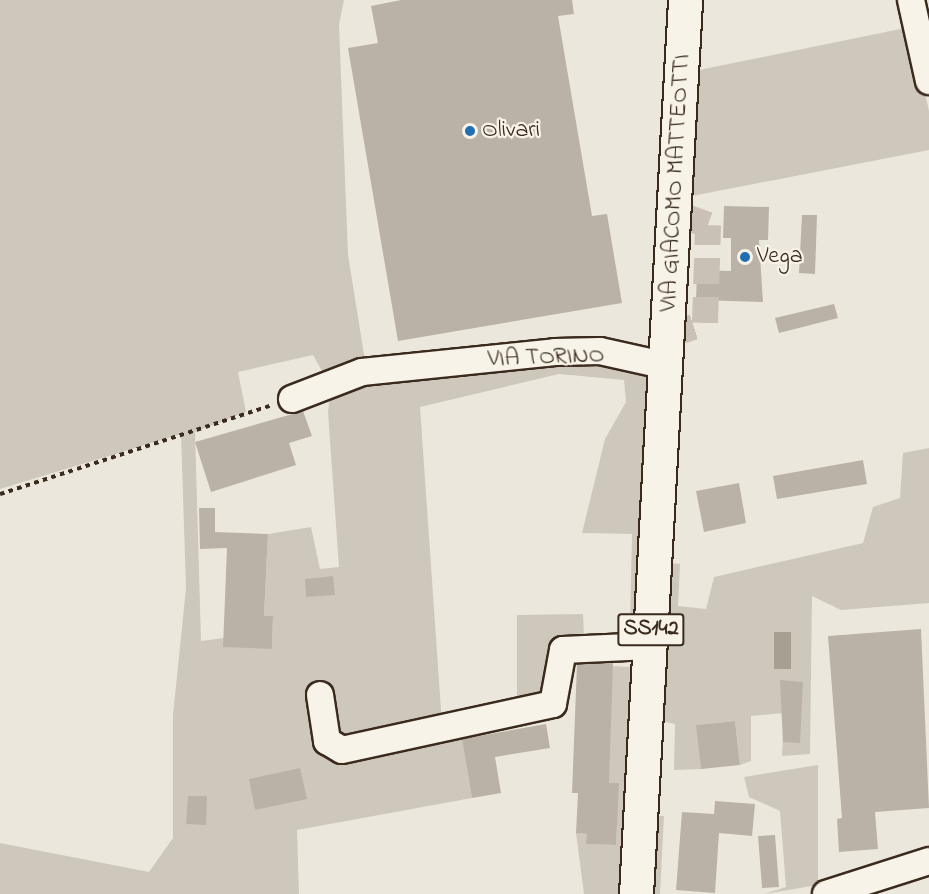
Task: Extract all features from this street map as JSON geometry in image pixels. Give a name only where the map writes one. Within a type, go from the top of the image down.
[{"type":"main road","name":"VIA GIACOMO MATTEOTTI","points":[[668,366],[685,0]]},
{"type":"main road","name":"SS142","points":[[636,894],[668,366]]},
{"type":"street","points":[[911,0],[929,81]]},
{"type":"street","name":"VIA TORINO","points":[[292,399],[362,372],[555,352],[600,351],[668,366]]},
{"type":"street","points":[[320,695],[327,741],[342,750],[553,704],[563,650],[650,646]]},
{"type":"street","points":[[826,894],[929,861]]},
{"type":"path","points":[[0,494],[292,399]]},
{"type":"shaded area","points":[[0,0],[344,0],[339,24],[348,255],[367,373],[600,357],[651,372],[638,628],[630,625],[632,534],[582,533],[605,439],[626,402],[624,380],[559,374],[420,407],[442,724],[361,757],[462,738],[472,798],[297,830],[299,894],[0,894],[0,843],[149,872],[173,838],[173,715],[186,588],[181,434],[0,489]],"holes":[[[313,355],[331,387],[328,412],[339,567],[320,569],[311,527],[268,534],[264,616],[273,616],[272,649],[224,638],[201,641],[195,432],[246,412],[238,372]]]},
{"type":"shaded area","points":[[910,27],[929,111],[929,150],[692,196],[694,71]]},
{"type":"shaded area","points":[[929,448],[929,603],[841,610],[812,596],[810,754],[782,756],[784,713],[751,716],[751,761],[740,765],[735,721],[697,725],[701,769],[674,770],[675,724],[661,721],[670,563],[680,564],[678,606],[706,609],[714,577],[863,543],[873,507],[900,498],[903,453]]},
{"type":"shaded area","points":[[583,614],[584,638],[546,694],[517,705],[517,615]]},
{"type":"shaded area","points":[[774,632],[791,632],[791,669],[774,669]]},
{"type":"shaded area","points":[[613,666],[630,667],[627,894],[584,894],[576,833],[587,834],[587,844],[616,845],[618,784],[600,783]]},
{"type":"shaded area","points":[[818,765],[818,885],[764,894],[786,887],[780,811],[749,797],[744,777]]},
{"type":"shaded area","points":[[657,816],[664,816],[660,894],[653,894]]},
{"type":"building","name":"Olivari","points":[[401,0],[572,0],[574,14],[558,16],[592,216],[607,214],[622,303],[398,341],[348,48],[378,43],[371,6]]},
{"type":"building","points":[[724,206],[769,207],[768,240],[759,240],[763,302],[696,300],[697,270],[731,271],[731,238],[723,238]]},
{"type":"building","points":[[802,215],[817,215],[815,274],[799,273]]},
{"type":"building","points":[[834,304],[838,318],[779,333],[775,318]]},
{"type":"building","points":[[303,411],[312,436],[289,443],[296,465],[211,492],[195,442]]},
{"type":"building","points":[[863,460],[867,484],[777,499],[773,476]]},
{"type":"building","points":[[739,483],[746,523],[704,532],[696,491]]},
{"type":"building","points":[[199,508],[215,508],[215,532],[268,534],[264,616],[273,616],[272,649],[223,647],[227,548],[200,549]]},
{"type":"building","points":[[333,576],[335,595],[306,597],[305,579]]},
{"type":"building","points":[[921,629],[929,808],[875,812],[878,849],[839,852],[837,819],[842,818],[828,636]]},
{"type":"building","points":[[613,663],[609,783],[619,783],[616,845],[586,844],[587,834],[576,833],[578,793],[572,793],[577,664]]},
{"type":"building","points":[[780,680],[803,682],[800,743],[783,742]]},
{"type":"building","points":[[735,721],[740,765],[701,769],[696,725]]},
{"type":"building","points":[[546,724],[550,748],[495,757],[501,793],[472,798],[462,739]]},
{"type":"building","points":[[300,768],[307,799],[255,810],[249,779]]},
{"type":"building","points":[[188,796],[207,796],[206,825],[186,824]]},
{"type":"building","points":[[715,801],[755,804],[752,836],[719,833],[715,893],[676,890],[682,812],[714,814]]},
{"type":"building","points":[[775,835],[779,887],[762,888],[758,836]]},
{"type":"tunnel","points":[[669,335],[705,323],[708,225],[675,213]]},
{"type":"place","name":"Olivari","points":[[470,131]]},
{"type":"place","name":"Vega","points":[[745,257]]}]
